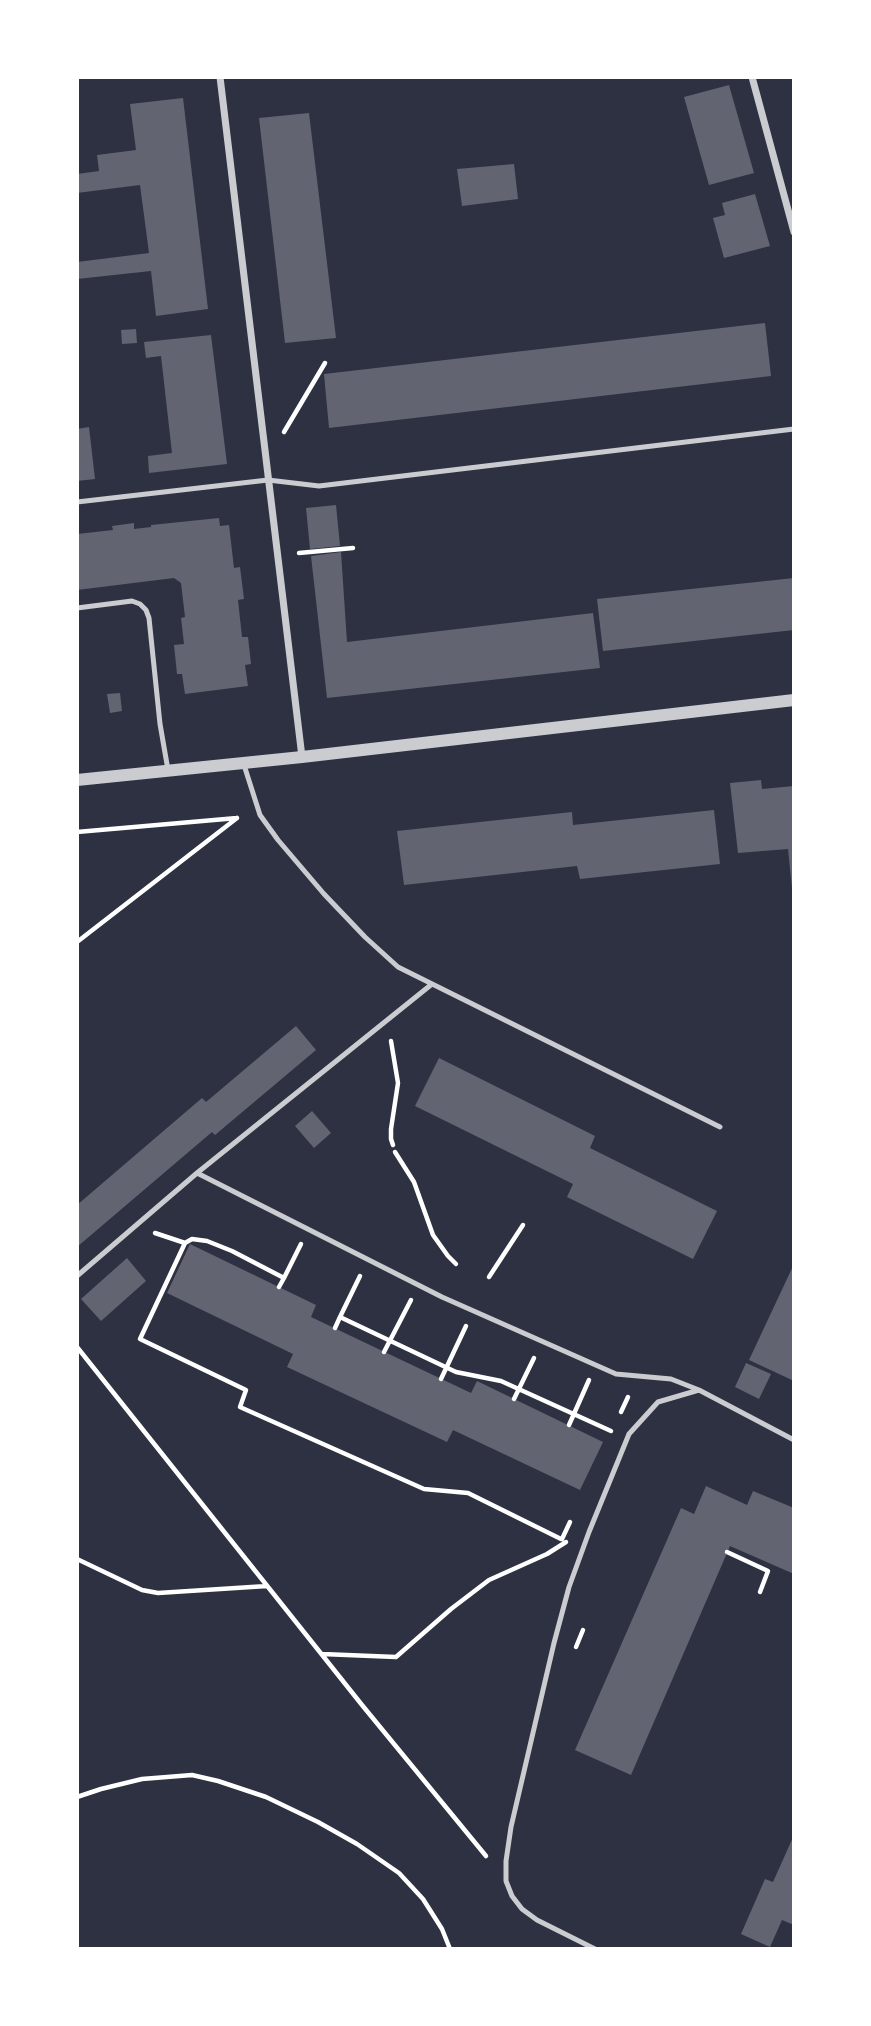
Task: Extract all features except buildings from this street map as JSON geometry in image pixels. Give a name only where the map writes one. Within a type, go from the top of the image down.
[{"type":"street","points":[[220,77],[302,757]]},
{"type":"street","points":[[752,77],[794,232]]},
{"type":"street","points":[[77,780],[302,757],[794,699]]},
{"type":"lane","points":[[77,502],[268,480],[319,485],[794,429]]},
{"type":"lane","points":[[77,608],[132,601],[146,610],[168,770]]},
{"type":"lane","points":[[243,762],[260,814],[278,839],[324,894],[398,967],[720,1127]]},
{"type":"lane","points":[[77,1276],[197,1173],[432,984]]},
{"type":"lane","points":[[197,1173],[442,1297],[616,1374],[671,1379],[699,1390],[794,1440]]},
{"type":"lane","points":[[595,1949],[537,1920],[522,1909],[512,1896],[506,1881],[511,1827],[569,1587],[629,1434],[658,1402],[699,1390]]},
{"type":"path","points":[[284,432],[325,363]]},
{"type":"path","points":[[299,553],[353,548]]},
{"type":"path","points":[[77,832],[237,818],[77,942]]},
{"type":"path","points":[[391,1041],[398,1083],[391,1129],[393,1145]]},
{"type":"path","points":[[395,1152],[414,1182],[433,1235],[456,1264]]},
{"type":"path","points":[[489,1277],[523,1225]]},
{"type":"path","points":[[136,1226],[185,1243]]},
{"type":"path","points":[[284,1278],[228,1249],[192,1239],[185,1243],[140,1339],[246,1390],[240,1407],[424,1489],[467,1493],[562,1539]]},
{"type":"path","points":[[279,1287],[301,1243]]},
{"type":"path","points":[[335,1328],[362,1272]]},
{"type":"path","points":[[384,1352],[413,1296]]},
{"type":"path","points":[[340,1317],[456,1372],[501,1381],[611,1432]]},
{"type":"path","points":[[441,1379],[468,1322]]},
{"type":"path","points":[[77,1347],[506,1881]]},
{"type":"path","points":[[514,1399],[536,1354]]},
{"type":"path","points":[[569,1425],[590,1380]]},
{"type":"path","points":[[321,1654],[396,1657],[489,1580],[589,1532]]},
{"type":"path","points":[[727,1552],[768,1571],[760,1592]]},
{"type":"path","points":[[77,1559],[142,1590],[158,1593],[267,1586]]},
{"type":"path","points":[[576,1647],[583,1630]]},
{"type":"path","points":[[77,1797],[142,1779],[192,1775],[266,1797],[357,1844],[399,1873],[423,1899],[442,1929],[450,1949]]}]
